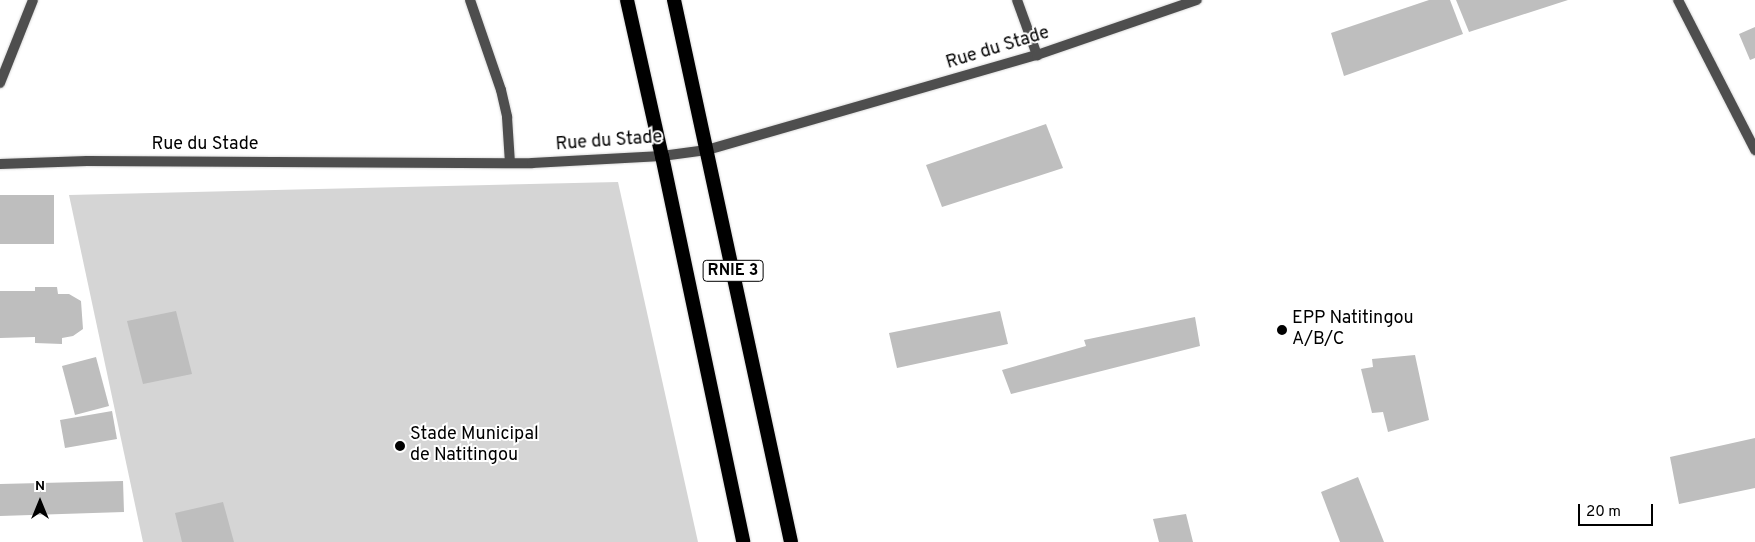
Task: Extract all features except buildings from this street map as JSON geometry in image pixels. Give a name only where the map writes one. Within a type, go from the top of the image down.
[{"type":"highway","name":"RNIE 3","points":[[627,0],[662,156],[743,542]]},
{"type":"highway","name":"RNIE 3","points":[[674,0],[791,542]]},
{"type":"street","points":[[0,83],[33,0]]},
{"type":"street","points":[[470,0],[501,90],[507,117],[510,163]]},
{"type":"street","points":[[1017,0],[1037,55]]},
{"type":"street","name":"Rue du Stade","points":[[0,164],[87,161],[510,163],[595,161],[662,156],[707,150],[1037,55],[1197,0]]},
{"type":"street","points":[[1678,0],[1755,150]]},
{"type":"shaded area","name":"Stade Municipal de Natitingou","points":[[618,182],[698,542],[143,542],[69,195]]},
{"type":"place","name":"EPP Natitingou A/B/C","points":[[1282,330]]},
{"type":"place","name":"Stade Municipal de Natitingou","points":[[400,446]]}]
